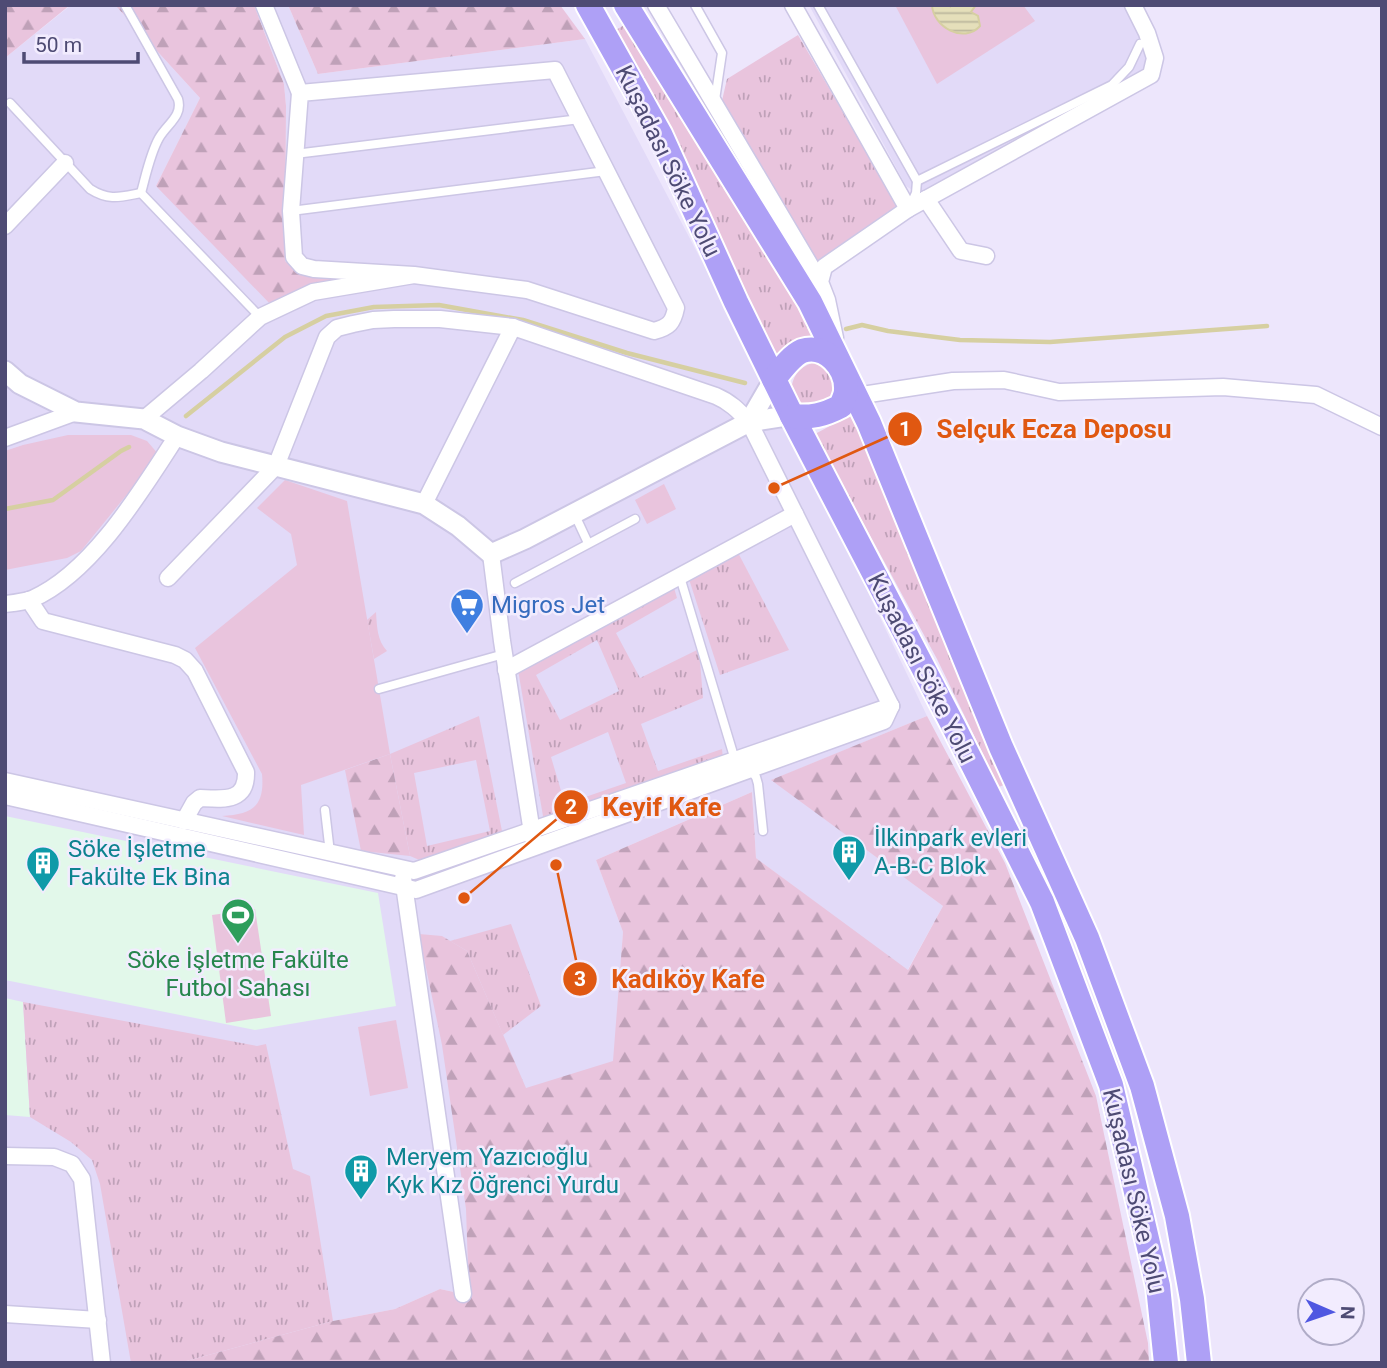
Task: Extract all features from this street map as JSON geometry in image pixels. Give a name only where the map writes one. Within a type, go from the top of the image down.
[{"type":"highway","name":"Kuşadası Söke Yolu","points":[[588,5],[660,134],[736,302],[792,416],[1041,902],[1111,1085],[1158,1286],[1166,1363]]},
{"type":"highway","name":"Kuşadası Söke Yolu","points":[[626,5],[810,302],[843,371],[848,401],[869,423],[1001,747],[1087,938],[1142,1086],[1177,1216],[1192,1299],[1199,1363]]},
{"type":"highway","points":[[774,379],[787,363],[802,352],[816,350],[830,355],[843,371]]},
{"type":"highway","points":[[792,416],[812,417],[826,414],[848,401]]},
{"type":"street","points":[[264,5],[300,93],[291,211],[294,257],[302,266],[414,275],[527,290],[653,331],[664,328],[674,319],[676,308],[555,70],[300,93]]},
{"type":"street","points":[[656,5],[821,282],[843,371]]},
{"type":"street","points":[[793,5],[908,209]]},
{"type":"street","points":[[821,282],[824,267],[908,209],[1150,75],[1155,58],[1147,33],[1133,5]]},
{"type":"street","points":[[714,149],[715,103]]},
{"type":"street","points":[[5,226],[65,163]]},
{"type":"street","points":[[926,199],[961,251],[986,256]]},
{"type":"street","points":[[144,419],[260,317],[313,292],[414,275]]},
{"type":"street","points":[[168,578],[275,466],[327,337],[337,328],[373,320],[414,318],[513,327],[716,396],[736,407],[748,422],[891,706]]},
{"type":"street","points":[[424,504],[513,327]]},
{"type":"street","points":[[5,371],[20,384],[76,412],[144,419],[177,436],[221,452],[424,504],[458,526],[491,554],[533,839]]},
{"type":"street","points":[[748,422],[774,379]]},
{"type":"street","points":[[848,401],[953,381],[1004,380],[1059,392],[1223,387],[1316,395],[1382,428]]},
{"type":"street","points":[[5,438],[76,412]]},
{"type":"street","points":[[491,554],[748,422],[792,416]]},
{"type":"street","points":[[5,604],[29,600],[42,594],[80,566],[141,491],[177,436]]},
{"type":"street","points":[[505,662],[680,577],[795,514]]},
{"type":"street","points":[[29,600],[43,621],[175,655],[185,660],[195,671],[246,772],[246,778],[243,788],[235,796],[223,799],[200,798],[184,821]]},
{"type":"street","points":[[5,796],[416,890],[533,839],[735,760],[891,706]]},
{"type":"street","points":[[5,781],[414,871],[533,839],[750,769],[884,721],[891,706]]},
{"type":"street","points":[[401,869],[463,1294]]},
{"type":"street","points":[[5,1156],[54,1157],[72,1164],[82,1179],[102,1363]]},
{"type":"street","points":[[5,1314],[98,1321]]},
{"type":"lane","points":[[125,5],[180,106],[174,120],[158,141],[141,193]]},
{"type":"lane","points":[[695,5],[723,53],[715,103]]},
{"type":"lane","points":[[818,5],[918,181],[916,193],[908,209]]},
{"type":"lane","points":[[918,181],[1112,85],[1129,67],[1140,44]]},
{"type":"lane","points":[[10,103],[83,183],[97,193],[114,198],[141,193]]},
{"type":"lane","points":[[295,153],[580,119]]},
{"type":"lane","points":[[291,211],[606,171]]},
{"type":"lane","points":[[141,193],[260,317]]},
{"type":"lane","points":[[574,513],[588,543]]},
{"type":"lane","points":[[515,583],[635,519]]},
{"type":"lane","points":[[680,577],[735,760]]},
{"type":"lane","points":[[379,689],[505,662]]},
{"type":"lane","points":[[750,769],[758,785],[763,831]]},
{"type":"lane","points":[[325,810],[330,853]]},
{"type":"shaded area","points":[[71,5],[115,5],[200,98],[156,186],[298,272],[285,261],[284,84],[254,5],[288,5],[318,74],[585,39],[790,429],[927,716],[772,780],[943,906],[907,971],[756,858],[752,792],[596,860],[623,932],[614,1061],[463,1294],[440,1289],[395,1309],[333,1321],[179,1363],[5,1363],[5,58]]},
{"type":"shaded area","points":[[809,5],[1133,5],[1147,33],[1151,75],[926,199],[906,186]]},
{"type":"shaded area","points":[[932,5],[976,5],[971,12],[978,16],[980,26],[966,33],[950,31],[938,20]]},
{"type":"shaded area","points":[[5,816],[378,893],[396,1006],[255,1030],[5,980]]},
{"type":"shaded area","points":[[5,998],[23,1002],[30,1117],[5,1115]]},
{"type":"green space","points":[[5,5],[70,5],[5,58]]},
{"type":"green space","points":[[115,5],[254,5],[284,84],[285,261],[298,272],[358,280],[273,307],[156,186],[200,98]]},
{"type":"green space","points":[[288,5],[560,5],[585,39],[318,74]]},
{"type":"green space","points":[[895,5],[1023,5],[1035,21],[937,84]]},
{"type":"green space","points":[[624,25],[801,305],[815,335],[775,355],[667,122],[616,30]]},
{"type":"green space","points":[[798,35],[898,206],[814,263],[721,105],[727,79]]},
{"type":"green space","points":[[812,363],[826,367],[837,386],[830,402],[802,405],[791,392],[793,382],[799,370]]},
{"type":"green space","points":[[856,412],[1008,783],[999,787],[937,659],[815,434]]},
{"type":"green space","points":[[68,435],[131,435],[147,441],[159,455],[81,551],[67,558],[5,570],[5,451]]},
{"type":"green space","points":[[285,480],[347,501],[390,754],[301,785],[304,835],[222,816],[249,811],[254,807],[261,794],[262,774],[195,648],[297,565],[291,534],[257,508]]},
{"type":"green space","points":[[664,484],[676,509],[647,524],[635,500]]},
{"type":"green space","points":[[735,547],[789,650],[720,675],[687,573]]},
{"type":"green space","points":[[672,581],[677,598],[616,633],[640,678],[699,649],[703,698],[641,724],[658,771],[722,749],[723,759],[544,822],[517,664]],"holes":[[[597,640],[619,691],[560,720],[536,675]],[[608,732],[626,783],[565,804],[551,757]]]},
{"type":"green space","points":[[376,612],[379,638],[387,651],[374,659],[367,620]]},
{"type":"green space","points":[[479,716],[503,836],[424,862],[410,856],[390,754]],"holes":[[[476,760],[490,831],[427,846],[414,773]]]},
{"type":"green space","points":[[927,716],[1005,863],[1096,1096],[1148,1343],[1149,1363],[179,1363],[333,1321],[395,1309],[440,1289],[463,1294],[468,1267],[466,1209],[442,1045],[419,934],[442,936],[467,951],[526,1088],[613,1061],[623,932],[596,860],[752,792],[756,858],[908,970],[943,906],[771,780]]},
{"type":"green space","points":[[390,754],[410,856],[361,851],[345,770]]},
{"type":"green space","name":"Söke İşletme Fakülte Futbol Sahası","points":[[255,909],[271,1016],[226,1023],[212,915]]},
{"type":"green space","points":[[511,924],[541,1006],[503,1035],[467,951],[450,941]]},
{"type":"green space","points":[[23,1002],[257,1046],[266,1044],[293,1169],[310,1176],[333,1321],[179,1363],[131,1363],[100,1184],[92,1160],[71,1142],[30,1117]]},
{"type":"green space","points":[[396,1020],[408,1088],[370,1096],[358,1027]]},
{"type":"waterway","points":[[186,416],[285,337],[326,316],[374,307],[439,305],[523,320],[627,353],[745,383]]},
{"type":"waterway","points":[[846,329],[862,325],[960,340],[1050,342],[1267,326]]},
{"type":"waterway","points":[[5,509],[53,500],[129,447]]},
{"type":"place","name":"Selçuk Ecza Deposu","points":[[774,488]]},
{"type":"place","name":"Migros Jet","points":[[467,635]]},
{"type":"place","name":"Kadıköy Kafe","points":[[556,865]]},
{"type":"place","name":"İlkinpark evleri A-B-C Blok","points":[[849,882]]},
{"type":"place","name":"Söke İşletme Fakülte Ek Bina","points":[[43,893]]},
{"type":"place","name":"Keyif Kafe","points":[[464,898]]},
{"type":"place","name":"Söke İşletme Fakülte Futbol Sahası","points":[[238,945]]},
{"type":"place","name":"Meryem Yazıcıoğlu Kyk Kız Öğrenci Yurdu","points":[[361,1201]]}]
